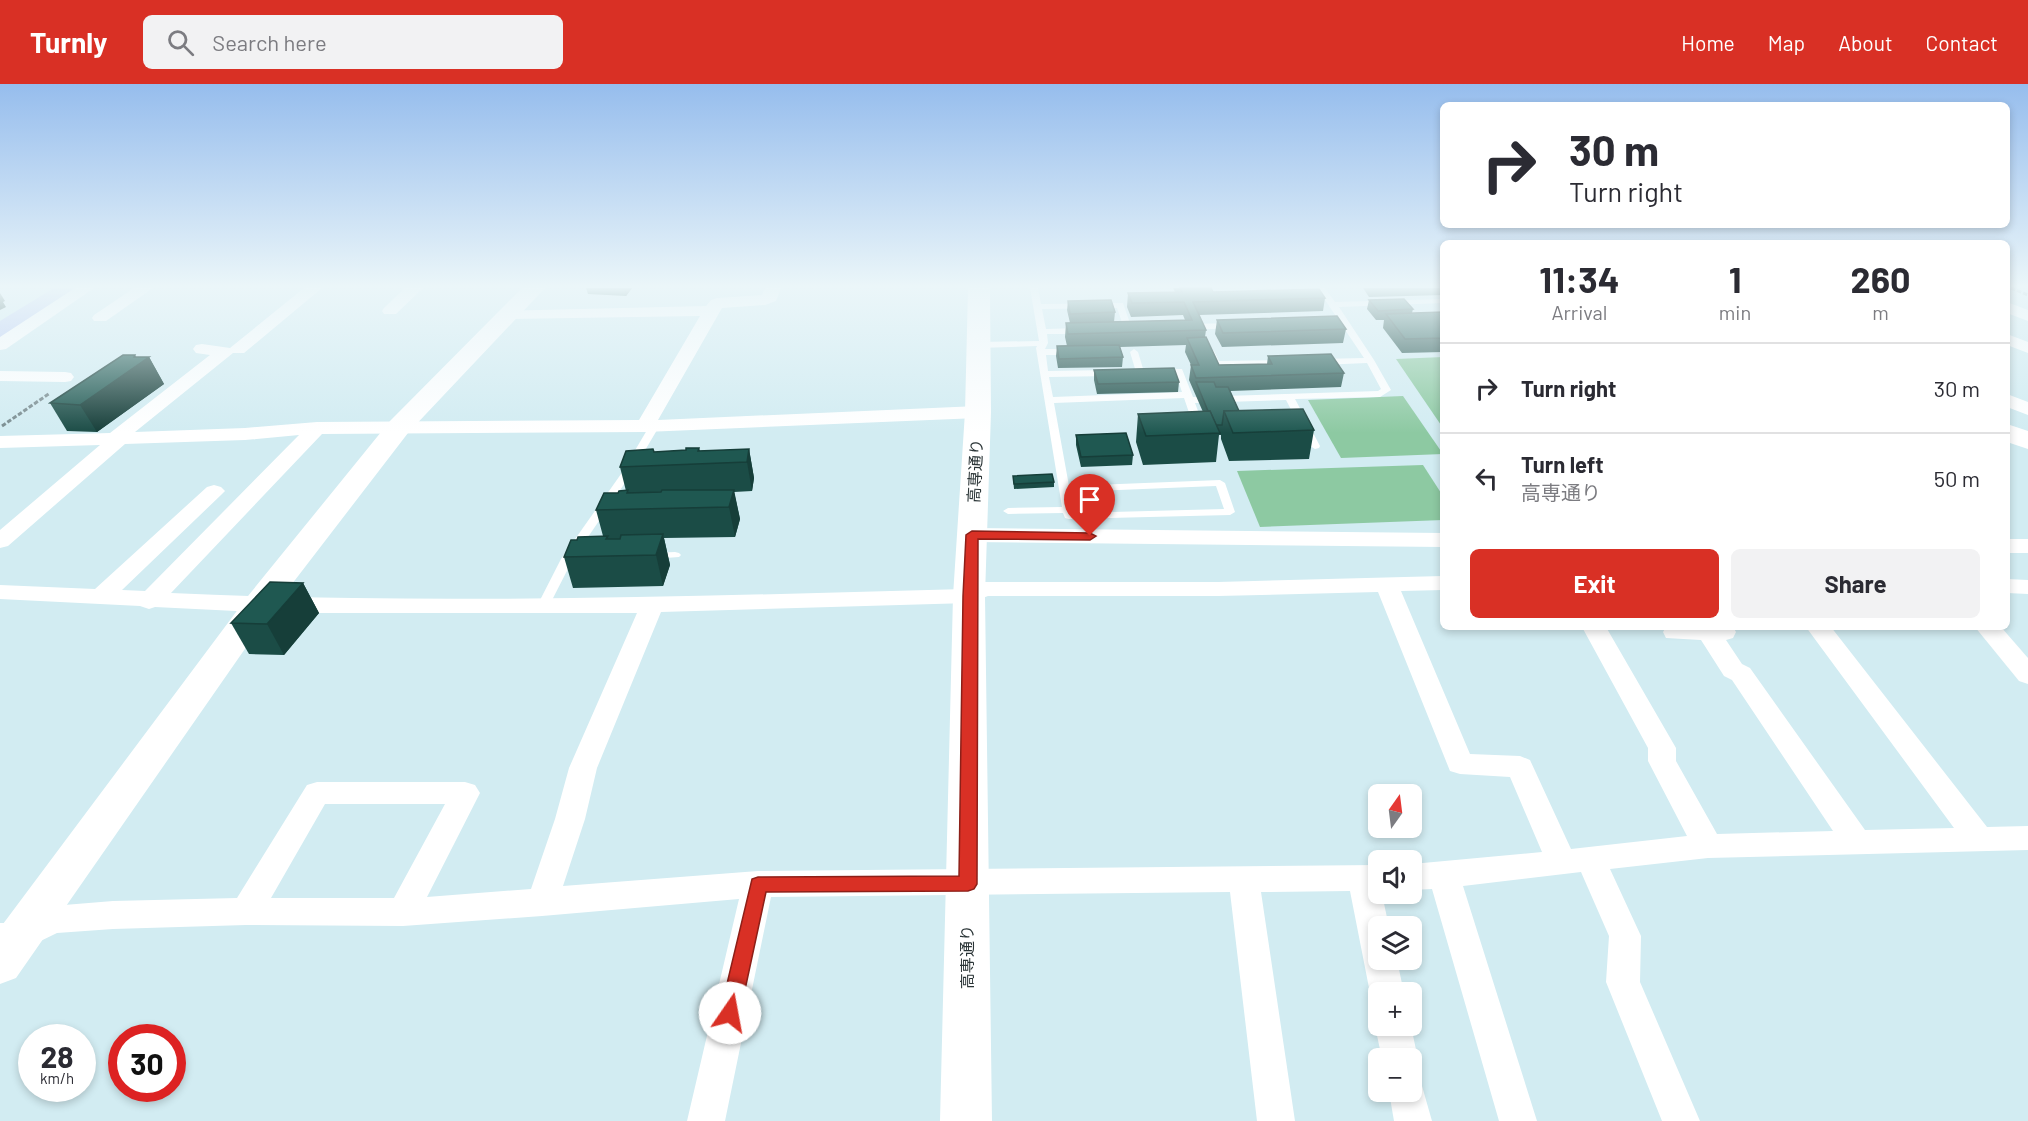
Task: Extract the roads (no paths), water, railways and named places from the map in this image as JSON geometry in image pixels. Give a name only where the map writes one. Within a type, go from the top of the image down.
[{"type":"street","points":[[0,345],[13,336]]},
{"type":"street","points":[[238,349],[254,336]]},
{"type":"street","points":[[0,964],[10,937],[260,603],[399,427],[486,336]]},
{"type":"street","points":[[650,425],[697,336]]},
{"type":"street","name":"高専通り","points":[[966,1121],[969,596],[978,412],[978,336]]},
{"type":"street","points":[[2010,340],[2028,348]]},
{"type":"street","points":[[0,541],[117,438],[225,351],[202,349]]},
{"type":"street","points":[[0,376],[65,377]]},
{"type":"street","points":[[2010,401],[2028,409]]},
{"type":"street","points":[[1,438],[117,438],[245,434],[317,428],[650,425],[978,412]]},
{"type":"street","points":[[149,601],[317,428]]},
{"type":"street","points":[[2010,433],[2028,441]]},
{"type":"street","points":[[100,598],[214,491]]},
{"type":"street","points":[[972,535],[1440,540]]},
{"type":"street","points":[[2010,546],[2028,546]]},
{"type":"street","points":[[0,592],[149,601],[543,606],[969,596],[984,589],[1218,589],[1440,583]]},
{"type":"street","points":[[1387,585],[1460,764],[1520,767],[1625,936],[1623,982],[1681,1121]]},
{"type":"street","points":[[2010,586],[2028,587]]},
{"type":"street","points":[[542,903],[570,819],[583,768],[652,605]]},
{"type":"street","points":[[1596,630],[1662,748],[1662,761],[1708,846]]},
{"type":"street","points":[[1820,630],[1978,837]]},
{"type":"street","points":[[1990,630],[2028,675]]},
{"type":"street","points":[[1675,633],[1717,633],[1733,670],[1741,674],[1856,841]]},
{"type":"street","points":[[246,911],[317,793],[465,793],[403,912]]},
{"type":"street","points":[[1518,1121],[1428,876],[1708,846],[1978,837],[2028,838]]},
{"type":"street","points":[[10,937],[52,921],[113,915],[246,911],[403,912],[542,903],[653,891],[758,884],[968,884],[1368,878]]},
{"type":"street","points":[[1244,880],[1276,1121]]},
{"type":"street","points":[[706,1121],[758,884]]},
{"type":"street","points":[[1409,1102],[1413,1121]]},
{"type":"lane","points":[[1042,336],[1044,374],[1069,516],[1230,512],[1220,483],[1065,489]]},
{"type":"lane","points":[[1048,400],[1380,394],[1386,390],[1354,336]]},
{"type":"lane","points":[[978,345],[1084,352]]},
{"type":"lane","points":[[1208,346],[1216,364],[1287,363]]},
{"type":"lane","points":[[1134,352],[1140,372]]},
{"type":"lane","points":[[1311,362],[1370,360]]},
{"type":"lane","points":[[1128,372],[1179,371],[1202,434]]},
{"type":"lane","points":[[1044,374],[1116,372]]},
{"type":"lane","points":[[1289,397],[1315,446]]},
{"type":"lane","points":[[543,606],[572,559],[632,474],[650,425]]},
{"type":"lane","points":[[1008,511],[1068,510]]},
{"type":"lane","points":[[643,556],[675,555]]}]
